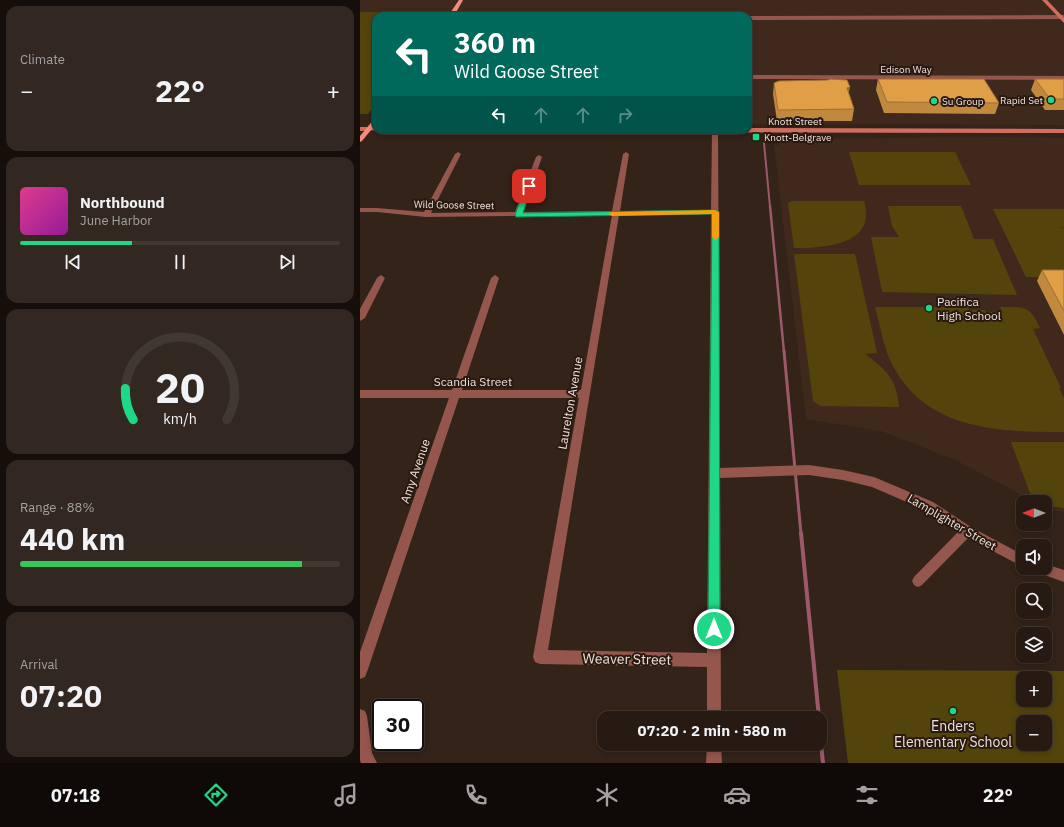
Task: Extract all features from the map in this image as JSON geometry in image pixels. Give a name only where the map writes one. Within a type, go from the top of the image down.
[{"type":"main road","points":[[454,12],[461,0]]},
{"type":"main road","points":[[1044,0],[1062,17],[1064,21]]},
{"type":"main road","points":[[360,129],[372,130]]},
{"type":"main road","points":[[360,140],[372,131]]},
{"type":"main road","name":"Knott Street","points":[[752,131],[1064,131]]},
{"type":"street","points":[[752,18],[1062,17]]},
{"type":"street","name":"Edison Way","points":[[752,77],[1064,78]]},
{"type":"street","points":[[714,711],[715,134]]},
{"type":"street","points":[[426,215],[458,154]]},
{"type":"street","name":"Laurelton Avenue","points":[[540,657],[626,154]]},
{"type":"street","points":[[518,215],[539,156]]},
{"type":"street","name":"Wild Goose Street","points":[[360,210],[377,210],[426,215],[715,212]]},
{"type":"street","points":[[360,318],[381,278]]},
{"type":"street","name":"Amy Avenue","points":[[360,672],[495,278]]},
{"type":"street","name":"Scandia Street","points":[[360,394],[585,394]]},
{"type":"street","name":"Lamplighter Street","points":[[714,473],[809,470],[843,475],[874,482],[929,506],[967,530],[1016,557]]},
{"type":"street","points":[[918,581],[967,530]]},
{"type":"street","points":[[1052,572],[1064,576]]},
{"type":"street","name":"Weaver Street","points":[[540,657],[714,660]]},
{"type":"street","points":[[360,716],[365,754],[369,763]]},
{"type":"street","points":[[714,751],[714,763]]},
{"type":"shaded area","points":[[360,0],[1064,0],[1064,125],[752,124],[752,12],[360,12]]},
{"type":"shaded area","points":[[360,12],[372,12],[372,108],[368,114],[360,114]]},
{"type":"shaded area","name":"Pacifica High School","points":[[1002,137],[1064,138],[1064,512],[1052,510],[1052,495],[1022,495],[955,460],[881,431],[806,419],[774,145],[779,145],[778,139]]},
{"type":"shaded area","points":[[849,152],[955,152],[971,185],[859,185]]},
{"type":"shaded area","points":[[792,201],[864,201],[866,216],[863,227],[856,235],[846,241],[833,245],[794,248],[788,203]]},
{"type":"shaded area","points":[[888,206],[961,206],[974,239],[993,239],[1017,295],[882,292],[871,237],[899,237],[892,226]]},
{"type":"shaded area","points":[[993,209],[1064,209],[1064,227],[1060,227],[1064,228],[1064,277],[1026,277]]},
{"type":"shaded area","points":[[794,254],[855,254],[877,353],[865,354],[884,370],[893,382],[896,389],[899,407],[820,406],[813,401]]},
{"type":"shaded area","points":[[875,307],[968,307],[969,310],[1002,312],[1000,307],[1015,307],[1029,311],[1040,328],[1033,329],[1061,388],[1059,388],[1064,398],[1064,432],[1013,431],[988,428],[964,422],[942,414],[922,401],[904,383],[890,360],[883,341]]},
{"type":"shaded area","points":[[1011,442],[1064,442],[1064,508],[1052,506],[1052,495],[1031,495]]},
{"type":"shaded area","name":"Enders Elementary School","points":[[837,670],[1064,671],[1064,763],[848,763]]},
{"type":"building","points":[[830,79],[847,80],[850,87],[847,88],[854,109],[778,110],[774,83],[779,81]]},
{"type":"building","points":[[878,79],[984,79],[999,103],[887,102]]},
{"type":"building","points":[[1035,79],[1064,79],[1064,99],[1050,99]]},
{"type":"building","points":[[1042,270],[1064,270],[1064,311]]},
{"type":"waterway","points":[[764,143],[770,207]]},
{"type":"waterway","points":[[770,206],[784,352]]},
{"type":"waterway","points":[[784,351],[801,534]]},
{"type":"waterway","points":[[801,533],[818,711]]},
{"type":"waterway","points":[[822,751],[823,763]]},
{"type":"slow traffic","points":[[612,214],[715,212],[715,237]]},
{"type":"place","name":"Rapid Set","points":[[1051,100]]},
{"type":"place","name":"Su Group","points":[[934,101]]},
{"type":"place","name":"Knott-Belgrave","points":[[756,137]]},
{"type":"place","name":"Pacifica High School","points":[[929,308]]},
{"type":"place","name":"Enders Elementary School","points":[[953,711]]},
{"type":"route","points":[[529,186],[518,215],[715,212],[714,629]]}]
